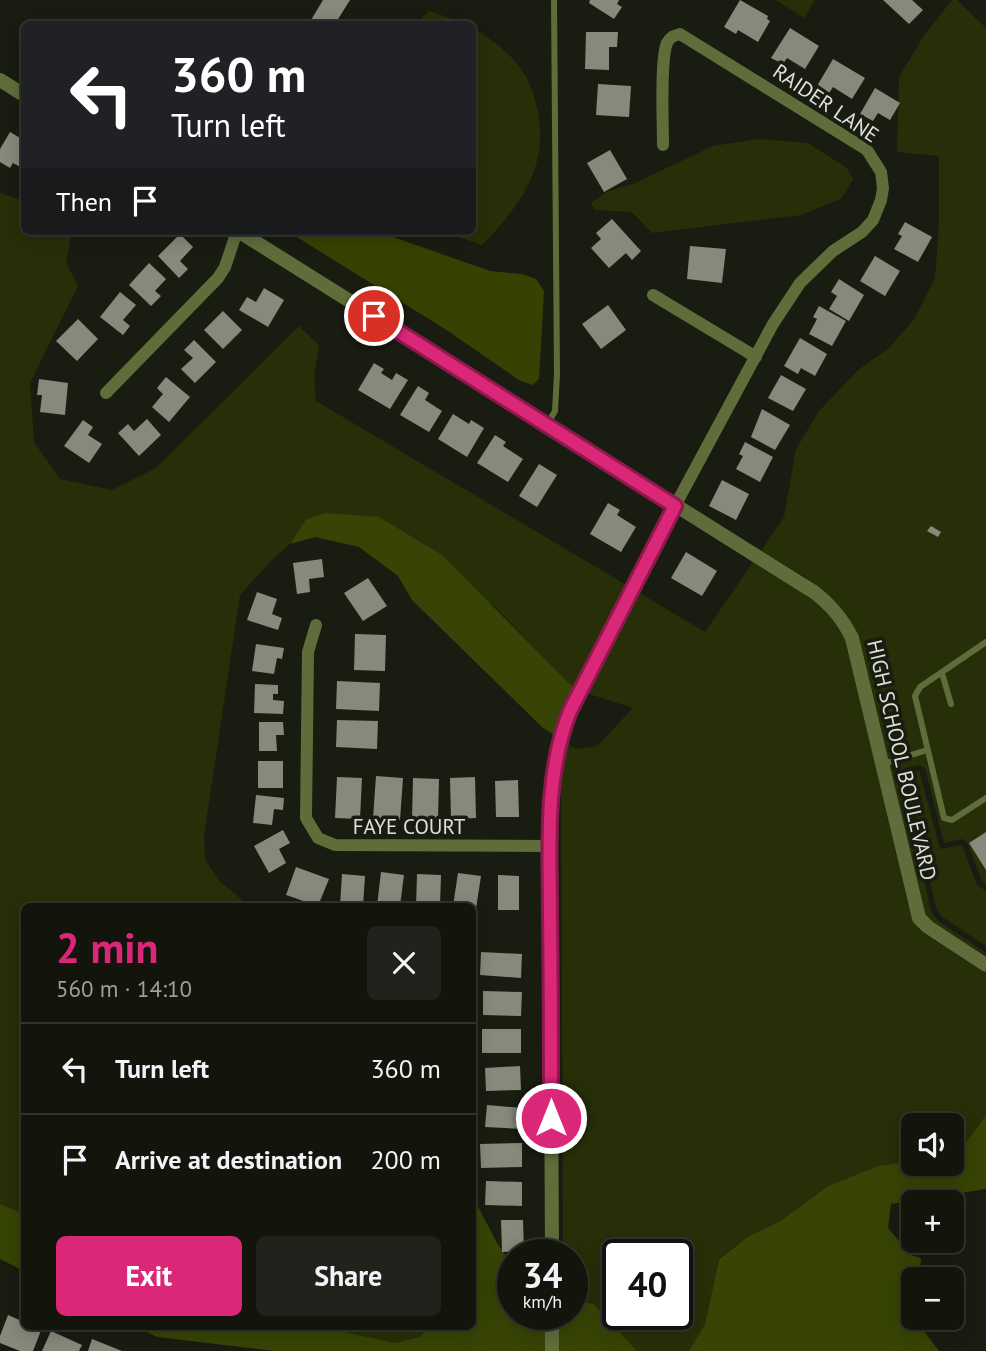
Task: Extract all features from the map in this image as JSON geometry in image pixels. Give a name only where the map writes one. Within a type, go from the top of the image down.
[{"type":"street","name":"RAIDER LANE","points":[[663,145],[664,55],[668,40],[680,34],[857,142],[867,150],[881,172],[883,188],[873,220],[862,232],[833,251],[800,283],[774,324],[675,506]]},
{"type":"street","points":[[0,80],[21,93]]},
{"type":"street","points":[[106,393],[218,278],[225,267],[236,235]]},
{"type":"street","name":"HIGH SCHOOL BOULEVARD","points":[[243,235],[830,604],[843,619],[852,638],[919,918],[928,927],[986,965]]},
{"type":"street","points":[[653,295],[756,357]]},
{"type":"street","points":[[552,1239],[552,780],[559,739],[570,711],[675,506]]},
{"type":"street","name":"FAYE COURT","points":[[316,625],[308,652],[306,818],[318,838],[335,845],[550,846]]},
{"type":"street","points":[[552,1330],[552,1351]]},
{"type":"lane","points":[[547,425],[555,411],[557,384],[554,0]]},
{"type":"lane","points":[[986,642],[920,687],[915,696],[944,818],[952,820],[986,798]]},
{"type":"lane","points":[[942,673],[951,704]]},
{"type":"lane","points":[[883,764],[927,750]]},
{"type":"shaded area","points":[[776,0],[815,0],[804,18]]},
{"type":"shaded area","points":[[952,0],[957,0],[986,28],[986,884],[982,881],[967,842],[962,839],[944,843],[925,768],[919,765],[905,768],[901,776],[931,911],[938,921],[986,953],[986,956],[932,922],[925,914],[857,634],[828,595],[804,576],[761,551],[784,517],[796,449],[819,411],[858,370],[889,348],[915,318],[935,278],[939,225],[939,156],[897,152],[899,77],[923,37]]},
{"type":"shaded area","points":[[429,11],[459,21],[418,21]]},
{"type":"shaded area","points":[[476,29],[505,51],[524,74],[535,101],[540,133],[535,169],[528,186],[507,217],[482,245],[452,235],[476,235]]},
{"type":"shaded area","points":[[758,139],[808,143],[847,168],[853,179],[842,198],[802,215],[652,233],[632,212],[594,210],[591,203],[606,192],[633,184],[713,146]]},
{"type":"shaded area","points":[[0,193],[21,200],[21,235],[71,235],[66,263],[78,286],[30,383],[34,442],[60,479],[112,490],[156,468],[299,326],[319,345],[314,376],[316,401],[628,586],[575,689],[493,605],[306,519],[290,544],[240,595],[204,836],[205,859],[220,882],[246,903],[21,903],[21,1213],[0,1204]]},
{"type":"shaded area","points":[[293,235],[387,235],[490,271],[522,274],[536,279],[544,291],[539,379],[532,385],[519,380],[445,329]]},
{"type":"shaded area","points":[[326,513],[379,517],[442,555],[575,689],[554,735],[542,727],[412,600],[398,576],[359,547],[315,537],[290,544],[306,519]]},
{"type":"shaded area","points":[[753,562],[794,586],[829,615],[846,641],[914,921],[924,933],[986,973],[986,1115],[964,1145],[964,1113],[901,1113],[901,1163],[878,1166],[828,1186],[779,1222],[749,1236],[719,1258],[705,1324],[689,1351],[637,1351],[618,1330],[693,1330],[693,1239],[602,1239],[602,1313],[594,1304],[588,1303],[588,1239],[563,1239],[561,763],[564,742],[576,749],[597,746],[633,708],[586,693],[638,592],[705,632]]},
{"type":"shaded area","points":[[919,770],[940,849],[962,845],[977,885],[986,891],[986,946],[941,916],[936,907],[906,774]]},
{"type":"shaded area","points":[[986,1115],[986,1189],[964,1192],[964,1190],[901,1190],[901,1202],[891,1204],[888,1228],[901,1243],[901,1253],[921,1258],[921,1267],[901,1267],[901,1330],[924,1330],[939,1351],[689,1351],[705,1324],[719,1259],[749,1236],[779,1222],[828,1186],[878,1166],[901,1163],[901,1176],[964,1176],[964,1145]]},
{"type":"shaded area","points":[[476,1203],[497,1243],[497,1330],[546,1330],[546,1351],[275,1351],[157,1337],[142,1330],[336,1330],[395,1343],[419,1337],[426,1330],[476,1330]]},
{"type":"shaded area","points":[[0,1204],[21,1213],[21,1270],[0,1259]]},
{"type":"shaded area","points":[[588,1303],[594,1304],[602,1313],[602,1330],[618,1330],[637,1351],[559,1351],[559,1330],[588,1330]]},
{"type":"shaded area","points":[[336,1330],[426,1330],[419,1337],[395,1343]]},
{"type":"building","points":[[323,0],[350,0],[337,21],[311,20]]},
{"type":"building","points":[[590,0],[619,0],[617,4],[622,7],[614,19],[589,3]]},
{"type":"building","points":[[740,0],[768,16],[770,21],[758,42],[738,30],[736,34],[724,27]]},
{"type":"building","points":[[883,0],[912,0],[923,10],[909,24]]},
{"type":"building","points":[[790,28],[819,46],[805,69],[787,58],[783,64],[771,58]]},
{"type":"building","points":[[586,32],[618,32],[617,47],[609,47],[609,70],[585,69]]},
{"type":"building","points":[[833,59],[865,78],[852,99],[833,87],[829,93],[817,86]]},
{"type":"building","points":[[598,84],[631,86],[629,117],[596,115]]},
{"type":"building","points":[[875,88],[900,103],[890,120],[878,113],[873,121],[860,114]]},
{"type":"building","points":[[10,132],[21,138],[21,167],[13,163],[10,168],[0,162],[0,149]]},
{"type":"building","points":[[610,150],[627,179],[604,192],[587,163]]},
{"type":"building","points":[[612,219],[641,251],[632,260],[626,253],[609,268],[591,248],[601,239],[596,233]]},
{"type":"building","points":[[905,222],[932,237],[918,262],[894,249],[902,236],[898,234]]},
{"type":"building","points":[[179,235],[193,247],[180,261],[188,269],[179,278],[158,256]]},
{"type":"building","points":[[690,246],[726,249],[722,283],[687,279]]},
{"type":"building","points":[[875,256],[900,271],[885,296],[860,281]]},
{"type":"building","points":[[149,263],[166,279],[155,291],[161,296],[151,306],[129,285]]},
{"type":"building","points":[[839,279],[864,295],[849,321],[829,309],[837,296],[831,292]]},
{"type":"building","points":[[264,288],[284,300],[268,327],[239,310],[247,297],[256,302]]},
{"type":"building","points":[[120,292],[136,305],[123,320],[130,326],[123,335],[100,317]]},
{"type":"building","points":[[608,305],[626,330],[601,349],[582,324]]},
{"type":"building","points":[[819,306],[846,321],[832,346],[809,334],[817,319],[813,317]]},
{"type":"building","points":[[223,311],[242,330],[223,349],[204,330]]},
{"type":"building","points":[[78,319],[98,339],[77,361],[56,341]]},
{"type":"building","points":[[800,338],[827,354],[815,376],[801,368],[798,374],[784,366]]},
{"type":"building","points":[[194,340],[216,362],[195,383],[181,369],[193,358],[184,350]]},
{"type":"building","points":[[374,363],[384,369],[381,373],[392,380],[396,373],[408,380],[390,409],[358,390]]},
{"type":"building","points":[[781,375],[806,389],[793,411],[768,398]]},
{"type":"building","points":[[166,377],[190,397],[169,422],[152,407],[163,394],[157,388]]},
{"type":"building","points":[[39,379],[68,383],[65,415],[40,412],[42,395],[37,395]]},
{"type":"building","points":[[418,386],[429,393],[425,400],[442,411],[429,432],[400,415]]},
{"type":"building","points":[[762,409],[790,425],[775,450],[751,437]]},
{"type":"building","points":[[453,414],[469,424],[471,420],[484,428],[467,457],[438,439]]},
{"type":"building","points":[[147,419],[161,435],[139,456],[118,433],[128,424],[134,431]]},
{"type":"building","points":[[83,420],[93,427],[88,435],[102,444],[89,463],[64,446]]},
{"type":"building","points":[[495,435],[506,442],[503,446],[523,459],[508,482],[477,463]]},
{"type":"building","points":[[745,442],[773,457],[760,482],[736,469],[743,456],[739,454]]},
{"type":"building","points":[[539,464],[557,475],[537,507],[519,496]]},
{"type":"building","points":[[722,480],[749,494],[736,520],[709,506]]},
{"type":"building","points":[[608,503],[620,510],[617,515],[636,527],[621,552],[590,534]]},
{"type":"building","points":[[931,526],[941,532],[938,537],[927,531]]},
{"type":"building","points":[[686,552],[717,571],[702,596],[671,578]]},
{"type":"building","points":[[322,559],[324,577],[309,579],[310,592],[297,594],[293,563]]},
{"type":"building","points":[[368,578],[387,606],[363,621],[344,593]]},
{"type":"building","points":[[257,592],[277,599],[272,614],[282,618],[278,630],[247,620]]},
{"type":"building","points":[[355,634],[386,635],[385,671],[354,670]]},
{"type":"building","points":[[256,644],[284,648],[282,659],[277,658],[274,674],[252,671]]},
{"type":"building","points":[[337,681],[380,683],[379,711],[336,709]]},
{"type":"building","points":[[255,684],[278,685],[278,694],[273,694],[273,700],[284,701],[283,714],[254,713]]},
{"type":"building","points":[[337,720],[378,721],[377,749],[336,747]]},
{"type":"building","points":[[259,722],[283,722],[284,735],[276,735],[277,751],[259,751]]},
{"type":"building","points":[[258,761],[283,761],[283,788],[258,788]]},
{"type":"building","points":[[376,776],[403,778],[400,820],[373,818]]},
{"type":"building","points":[[337,777],[362,778],[360,819],[335,818]]},
{"type":"building","points":[[475,777],[476,818],[451,819],[450,778]]},
{"type":"building","points":[[413,778],[439,779],[438,818],[412,818]]},
{"type":"building","points":[[518,780],[519,817],[496,817],[495,781]]},
{"type":"building","points":[[256,795],[284,798],[283,810],[274,809],[272,825],[253,823]]},
{"type":"building","points":[[283,830],[290,843],[279,849],[286,863],[269,873],[254,846]]},
{"type":"building","points":[[986,832],[986,870],[969,843]]},
{"type":"building","points":[[296,867],[329,879],[319,903],[309,903],[286,895]]},
{"type":"building","points":[[381,872],[404,875],[400,903],[377,903]]},
{"type":"building","points":[[458,873],[481,876],[476,908],[476,903],[453,903]]},
{"type":"building","points":[[342,874],[365,876],[363,903],[340,903]]},
{"type":"building","points":[[417,874],[441,875],[440,903],[416,903]]},
{"type":"building","points":[[498,875],[519,876],[519,910],[498,910]]},
{"type":"building","points":[[481,952],[522,954],[521,978],[480,975]]},
{"type":"building","points":[[483,991],[522,992],[521,1016],[483,1015]]},
{"type":"building","points":[[482,1029],[521,1029],[521,1053],[482,1053]]},
{"type":"building","points":[[520,1066],[521,1090],[486,1091],[485,1068]]},
{"type":"building","points":[[487,1105],[523,1108],[522,1129],[485,1127]]},
{"type":"building","points":[[522,1143],[522,1167],[481,1168],[480,1144]]},
{"type":"building","points":[[486,1181],[522,1182],[522,1206],[485,1205]]},
{"type":"building","points":[[501,1220],[523,1220],[524,1239],[502,1239]]},
{"type":"building","points":[[8,1315],[21,1321],[21,1330],[41,1330],[33,1351],[20,1351],[0,1343]]},
{"type":"building","points":[[51,1331],[82,1345],[79,1351],[42,1351]]},
{"type":"building","points":[[92,1339],[122,1351],[88,1351]]},
{"type":"route","points":[[374,316],[675,506],[570,711],[559,739],[552,780],[550,846],[551,1118]]}]
